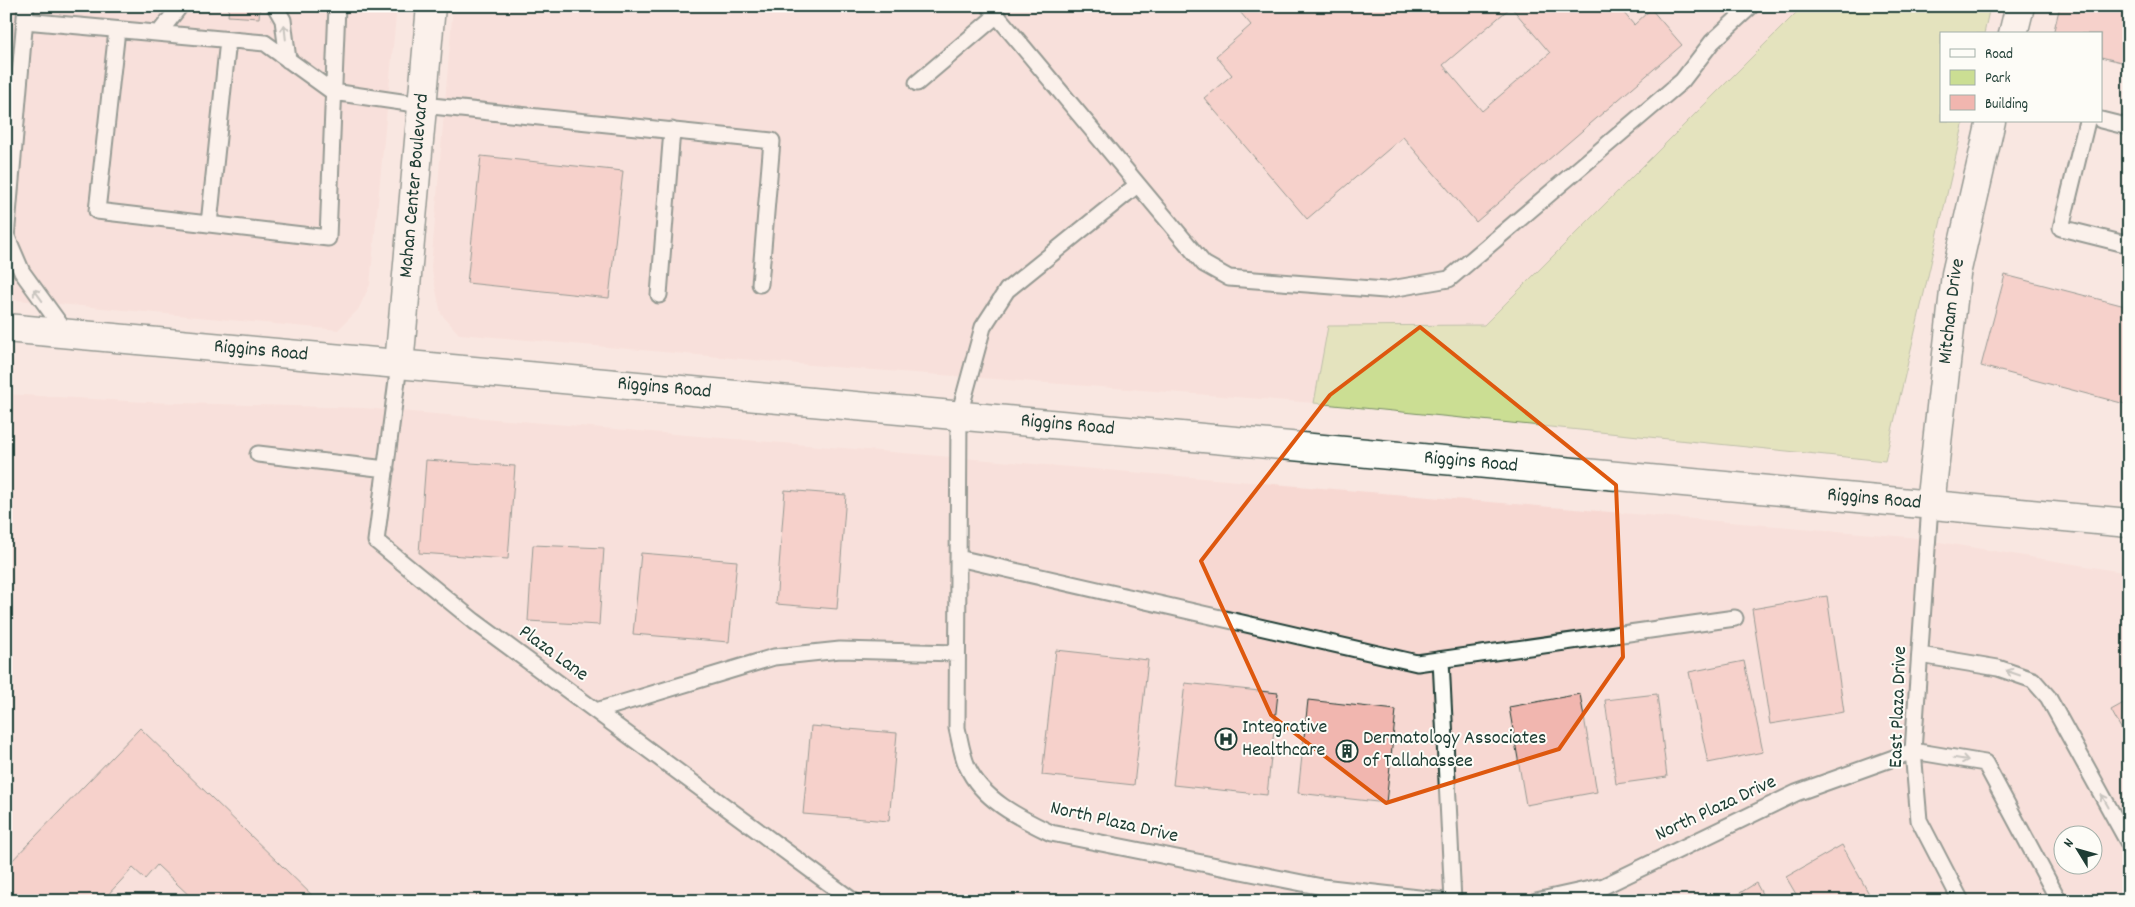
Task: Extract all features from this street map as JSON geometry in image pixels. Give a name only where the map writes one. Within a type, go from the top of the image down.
[{"type":"street","name":"Mahan Center Boulevard","points":[[399,365],[430,6]]},
{"type":"street","points":[[2014,32],[2020,6]]},
{"type":"street","name":"Mitcham Drive","points":[[1930,505],[1956,274],[1991,122]]},
{"type":"street","name":"Riggins Road","points":[[6,328],[2129,523]]},
{"type":"lane","points":[[159,33],[180,6]]},
{"type":"lane","points":[[275,6],[283,20],[288,60]]},
{"type":"lane","points":[[117,30],[98,211],[328,238],[337,6]]},
{"type":"lane","points":[[917,83],[992,11],[1204,264],[1229,278],[1385,290],[1449,279],[1682,81],[1712,42],[1751,6]]},
{"type":"lane","points":[[67,334],[22,272],[6,238],[25,13],[117,30],[265,43],[333,92],[422,105],[772,141],[760,284]]},
{"type":"lane","points":[[209,224],[228,40]]},
{"type":"lane","points":[[2102,120],[2129,127]]},
{"type":"lane","points":[[2087,122],[2061,228],[2129,245]]},
{"type":"lane","points":[[659,295],[672,130]]},
{"type":"lane","name":"North Plaza Drive","points":[[1137,185],[1008,290],[983,327],[959,415],[957,728],[968,767],[986,793],[1019,817],[1051,833],[1322,887],[1445,901]]},
{"type":"lane","name":"Plaza Lane","points":[[399,365],[376,541],[474,621],[853,901]]},
{"type":"lane","points":[[258,454],[386,468]]},
{"type":"lane","name":"East Plaza Drive","points":[[1930,505],[1913,751],[1919,820],[1961,901]]},
{"type":"lane","points":[[958,558],[1417,664],[1735,618]]},
{"type":"lane","points":[[596,711],[774,657],[840,650],[957,653]]},
{"type":"lane","points":[[1920,655],[1998,668],[2033,680],[2048,697],[2129,844]]},
{"type":"lane","points":[[1441,660],[1453,901]]},
{"type":"lane","points":[[1913,751],[1985,763],[2059,901]]},
{"type":"lane","name":"North Plaza Drive","points":[[1536,901],[1604,886],[1796,793],[1913,751]]},
{"type":"highlighted area","points":[[1420,327],[1616,485],[1623,657],[1559,749],[1386,803],[1271,715],[1201,561],[1330,395]]},
{"type":"shaded area","points":[[6,6],[397,6],[370,285],[358,310],[338,330],[6,299]]},
{"type":"shaded area","points":[[453,6],[1990,6],[1984,32],[1940,32],[1940,122],[1964,122],[1885,461],[1314,403],[833,367],[459,334],[441,314],[431,267]]},
{"type":"shaded area","points":[[6,394],[146,402],[364,408],[1909,537],[2129,573],[2129,901],[6,901]]},
{"type":"green space","points":[[1803,6],[1990,6],[1984,32],[1940,32],[1940,122],[1964,122],[1885,461],[1314,403],[1328,326],[1484,325]]},
{"type":"building","points":[[229,6],[260,6],[259,18],[228,16]]},
{"type":"building","points":[[1235,6],[1618,6],[1634,25],[1651,9],[1682,45],[1476,222],[1403,137],[1307,219],[1204,98],[1232,75],[1216,56],[1251,25]],"holes":[[[1511,7],[1550,53],[1482,111],[1443,65]]]},
{"type":"building","points":[[2060,6],[2129,6],[2129,64],[2102,57],[2102,32],[2054,32]]},
{"type":"building","points":[[481,156],[623,171],[609,298],[467,283]]},
{"type":"building","points":[[2005,275],[2129,307],[2129,405],[1981,366]]},
{"type":"building","points":[[426,460],[515,466],[508,559],[419,553]]},
{"type":"building","points":[[785,490],[846,495],[837,609],[776,604]]},
{"type":"building","points":[[533,545],[604,548],[599,625],[528,621]]},
{"type":"building","points":[[641,553],[737,561],[729,642],[633,634]]},
{"type":"building","points":[[1827,596],[1844,712],[1770,724],[1752,609]]},
{"type":"building","points":[[1056,650],[1148,660],[1134,785],[1042,775]]},
{"type":"building","points":[[1744,661],[1763,752],[1708,763],[1689,672]]},
{"type":"building","name":"Integrative Healthcare","points":[[1185,683],[1278,693],[1267,795],[1173,785]]},
{"type":"building","points":[[1580,694],[1597,792],[1526,805],[1509,707]]},
{"type":"building","points":[[1657,694],[1667,777],[1616,784],[1605,700]]},
{"type":"building","name":"Dermatology Associates of Tallahassee","points":[[1308,700],[1396,710],[1386,803],[1298,793]]},
{"type":"building","points":[[2129,700],[2129,743],[2111,710]]},
{"type":"building","points":[[811,726],[897,733],[889,821],[803,814]]},
{"type":"building","points":[[140,728],[318,901],[195,901],[157,865],[145,879],[133,868],[102,901],[6,901],[6,867]]},
{"type":"building","points":[[1842,845],[1873,901],[1800,901],[1786,877]]},
{"type":"building","points":[[1756,883],[1766,901],[1727,901]]},
{"type":"building","points":[[1042,898],[1060,901],[1041,901]]},
{"type":"place","name":"Integrative Healthcare","points":[[1226,739]]},
{"type":"place","name":"Dermatology Associates of Tallahassee","points":[[1347,751]]}]
